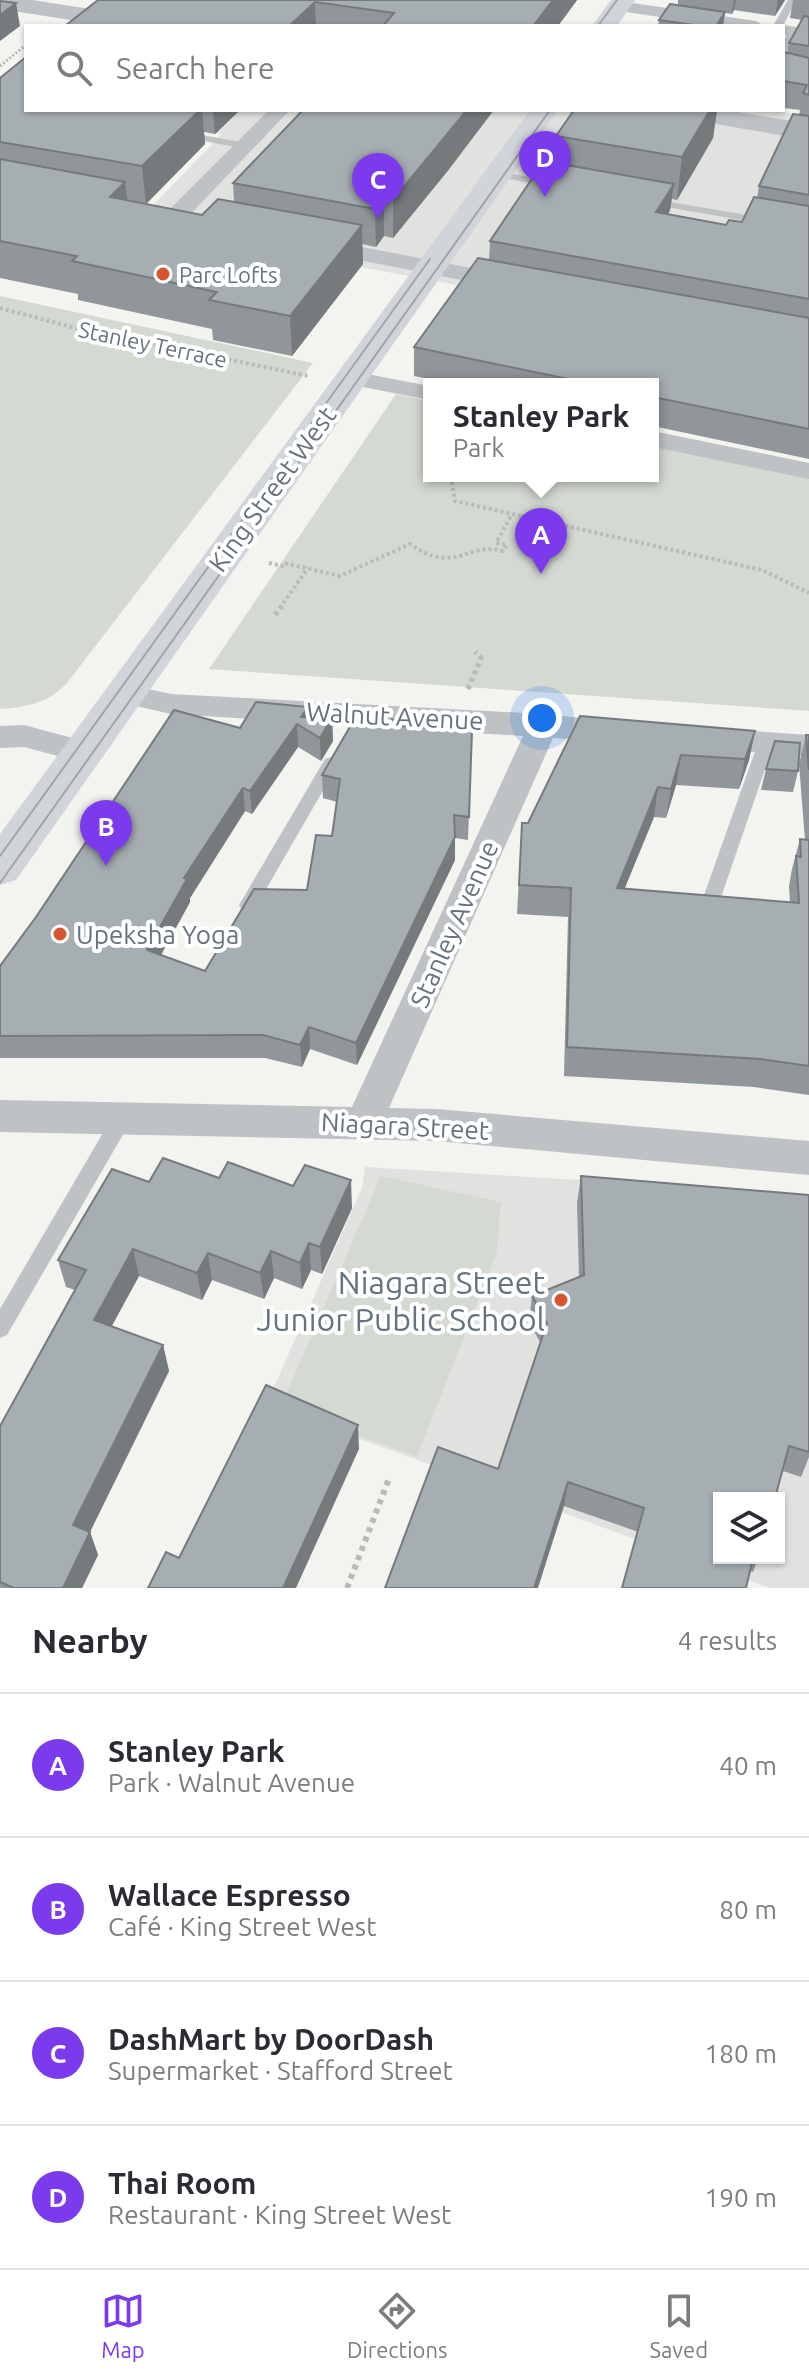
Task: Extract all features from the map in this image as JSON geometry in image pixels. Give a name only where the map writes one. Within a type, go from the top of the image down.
[{"type":"main road","name":"King Street West","points":[[0,868],[543,112]]},
{"type":"street","points":[[0,2],[143,24]]},
{"type":"street","points":[[615,11],[737,24]]},
{"type":"street","points":[[175,218],[278,112]]},
{"type":"street","points":[[692,112],[809,132]]},
{"type":"street","points":[[296,241],[527,285]]},
{"type":"street","points":[[352,378],[423,392]]},
{"type":"street","points":[[659,440],[809,471]]},
{"type":"street","name":"Walnut Avenue","points":[[125,694],[171,704],[356,720],[543,725],[654,734]]},
{"type":"street","name":"Stanley Avenue","points":[[364,1122],[543,725]]},
{"type":"street","points":[[0,737],[24,736],[84,752]]},
{"type":"street","points":[[686,737],[809,746]]},
{"type":"street","name":"Niagara Street","points":[[0,1116],[436,1125],[809,1158]]},
{"type":"lane","points":[[791,30],[792,0]]},
{"type":"lane","points":[[177,133],[246,146]]},
{"type":"lane","points":[[497,174],[558,185]]},
{"type":"lane","points":[[646,200],[779,224]]},
{"type":"lane","points":[[707,912],[766,743]]},
{"type":"lane","points":[[241,917],[337,753]]},
{"type":"lane","points":[[0,1328],[121,1120]]},
{"type":"path","points":[[0,66],[24,47]]},
{"type":"path","name":"Stanley Terrace","points":[[0,308],[72,327],[308,376]]},
{"type":"path","points":[[452,482],[455,501],[762,570],[809,593]]},
{"type":"path","points":[[269,563],[282,566],[284,563],[340,576],[410,544],[436,558],[471,556],[488,547],[503,551],[507,545],[496,543],[512,514]]},
{"type":"path","points":[[275,615],[308,568]]},
{"type":"path","points":[[467,691],[481,658],[475,652]]},
{"type":"path","points":[[347,1588],[390,1476]]},
{"type":"shaded area","points":[[100,112],[784,112],[809,116],[809,249],[468,287],[134,225],[222,134]]},
{"type":"shaded area","points":[[0,296],[313,363],[67,683],[36,703],[0,709]]},
{"type":"shaded area","points":[[396,394],[423,400],[423,482],[659,482],[659,448],[809,478],[809,711],[209,669]]},
{"type":"shaded area","name":"Niagara Street Junior Public School","points":[[365,1167],[809,1194],[809,1588],[770,1588],[266,1405],[362,1188]]},
{"type":"shaded area","points":[[381,1176],[501,1202],[497,1252],[417,1457],[281,1406]]},
{"type":"building","points":[[98,0],[553,0],[535,24],[385,24],[394,13],[315,2],[291,24],[68,24]]},
{"type":"building","points":[[0,1],[16,3],[0,15]]},
{"type":"building","points":[[670,4],[725,12],[717,24],[659,20]]},
{"type":"building","points":[[804,16],[809,17],[809,46],[789,43]]},
{"type":"building","points":[[785,52],[809,58],[809,95],[803,93],[807,85],[785,81]]},
{"type":"building","points":[[24,59],[24,112],[198,112],[142,166],[0,142],[0,78]]},
{"type":"building","points":[[301,112],[465,112],[393,200],[384,198],[375,209],[233,183]]},
{"type":"building","points":[[573,112],[709,112],[682,157],[556,136]]},
{"type":"building","points":[[793,114],[809,116],[809,195],[759,186]]},
{"type":"building","points":[[0,159],[125,182],[110,197],[202,215],[218,199],[362,225],[290,316],[209,300],[217,292],[72,261],[77,256],[0,241]]},
{"type":"building","points":[[544,161],[674,184],[656,212],[726,225],[729,220],[742,222],[754,197],[809,206],[809,299],[490,241]]},
{"type":"building","points":[[478,258],[809,318],[809,429],[659,398],[659,378],[563,378],[414,347]]},
{"type":"building","points":[[256,702],[308,707],[301,717],[332,718],[320,738],[297,724],[250,791],[243,788],[184,878],[187,879],[147,950],[205,971],[254,889],[307,890],[316,835],[332,836],[340,779],[322,775],[355,718],[401,720],[400,726],[472,730],[469,817],[454,815],[455,837],[356,1043],[309,1027],[300,1045],[263,1035],[0,1036],[0,966],[174,710],[240,728]]},
{"type":"building","points":[[580,716],[755,731],[745,759],[681,755],[671,789],[658,787],[617,888],[799,903],[796,856],[801,857],[800,839],[809,840],[809,1066],[761,1059],[567,1047],[571,888],[519,885],[522,823],[528,823]]},
{"type":"building","points":[[806,735],[809,735],[809,770]]},
{"type":"building","points":[[775,741],[800,743],[798,771],[766,769]]},
{"type":"building","points":[[163,1158],[219,1178],[228,1162],[293,1186],[305,1165],[351,1180],[320,1247],[309,1243],[300,1263],[271,1251],[260,1273],[208,1253],[197,1273],[133,1249],[94,1320],[163,1345],[73,1525],[90,1532],[63,1588],[14,1588],[0,1582],[0,1426],[86,1270],[58,1260],[112,1169],[149,1182]]},
{"type":"building","points":[[581,1176],[809,1195],[809,1452],[789,1446],[777,1492],[713,1492],[713,1564],[752,1564],[746,1588],[622,1588],[644,1508],[568,1482],[534,1588],[385,1588],[438,1447],[498,1469],[547,1323],[532,1296],[584,1275]]},
{"type":"building","points":[[266,1385],[358,1425],[283,1588],[148,1588],[166,1552],[179,1558]]},
{"type":"tram line","points":[[599,24],[617,0]]},
{"type":"tram line","points":[[0,883],[549,112]]},
{"type":"tram line","points":[[0,856],[430,259]]},
{"type":"place","name":"Thai Room","points":[[545,197]]},
{"type":"place","name":"DashMart by DoorDash","points":[[378,219]]},
{"type":"place","name":"Parc Lofts","points":[[163,274]]},
{"type":"place","name":"Stanley Park","points":[[541,574]]},
{"type":"place","name":"Wallace Espresso","points":[[106,866]]},
{"type":"place","name":"Upeksha Yoga","points":[[60,934]]},
{"type":"place","name":"Niagara Street Junior Public School","points":[[561,1300]]}]
